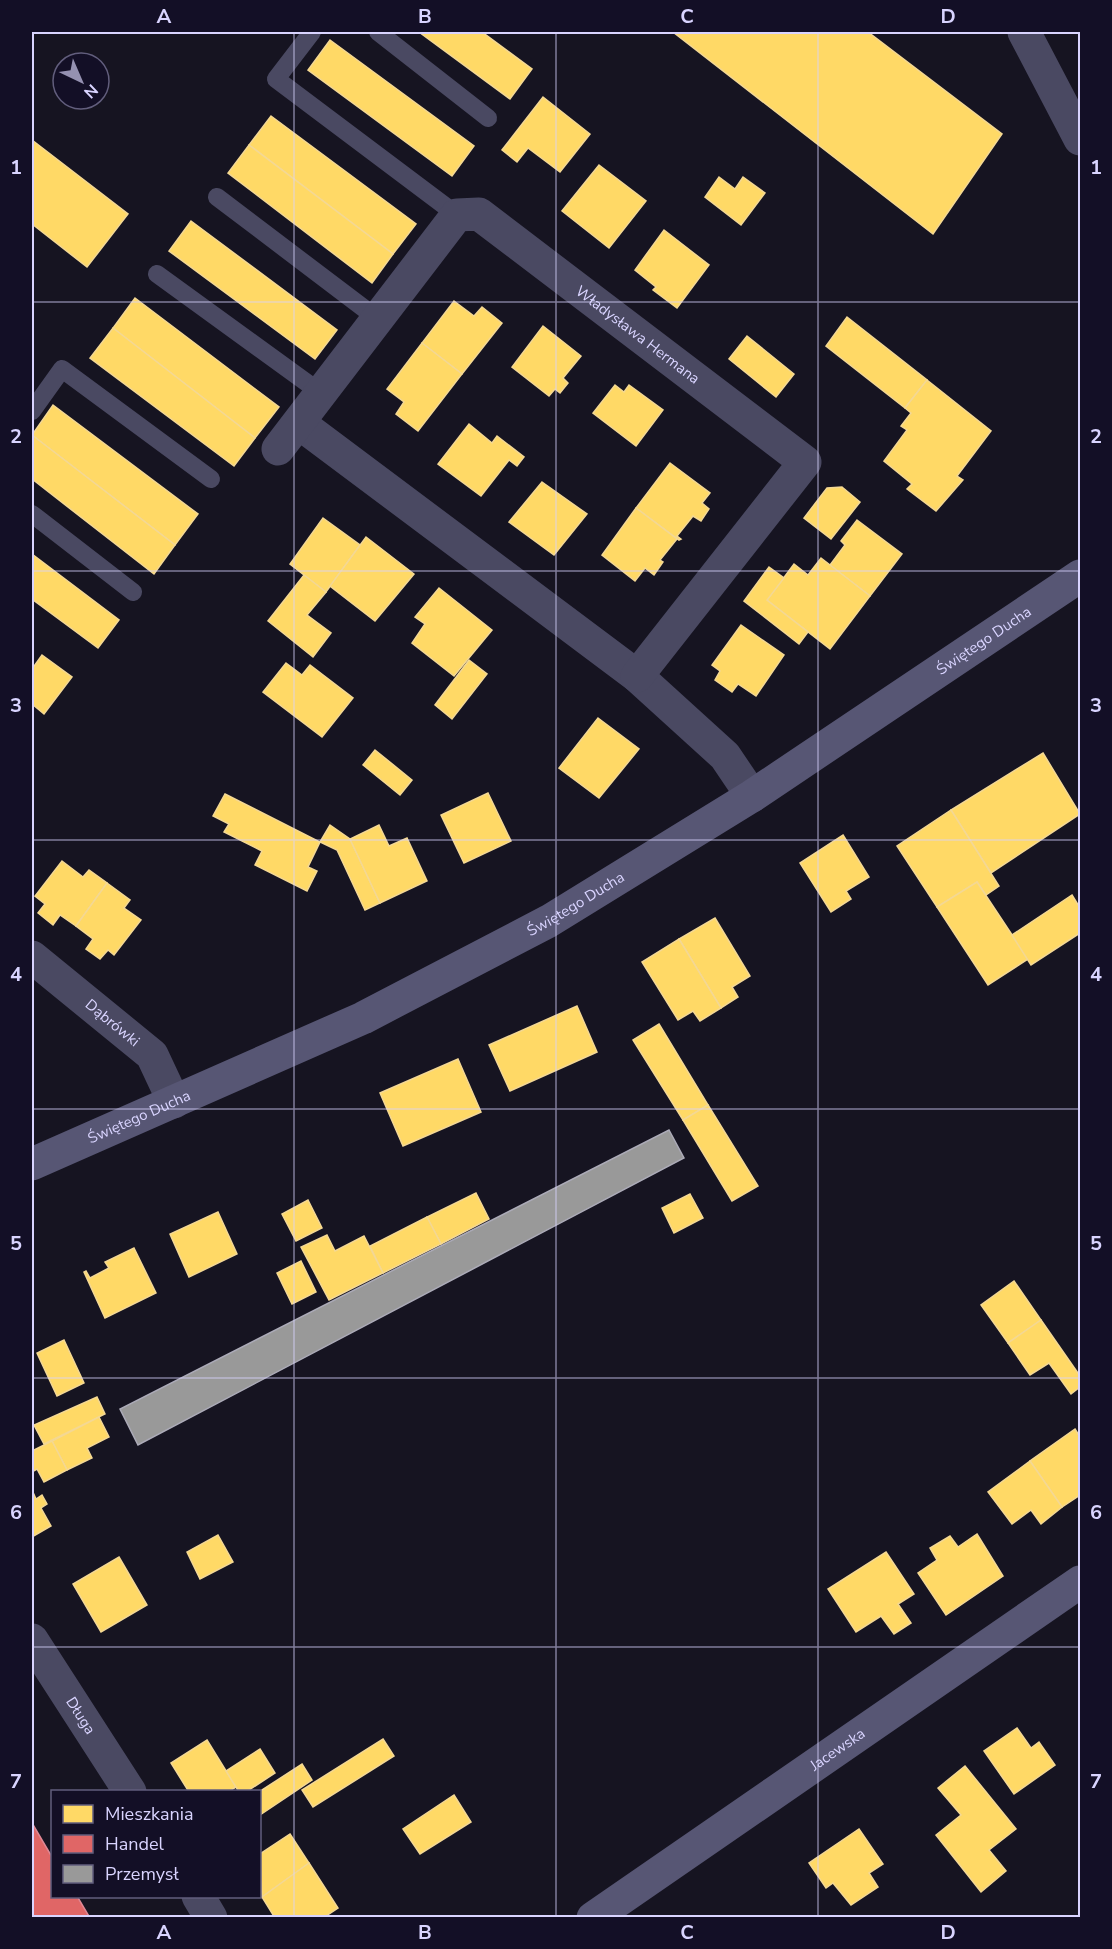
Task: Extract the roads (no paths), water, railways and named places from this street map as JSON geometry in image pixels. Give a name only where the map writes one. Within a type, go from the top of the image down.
[{"type":"main road","name":"Świętego Ducha","points":[[32,1164],[363,1018],[549,921],[752,796],[1080,576]]},
{"type":"main road","name":"Jacewska","points":[[593,1917],[1080,1582]]},
{"type":"street","points":[[1024,32],[1080,139]]},
{"type":"street","name":"Władysława Hermana","points":[[457,215],[479,214],[806,462],[637,676]]},
{"type":"street","points":[[278,449],[457,215]]},
{"type":"street","points":[[299,423],[637,676],[725,756],[752,796]]},
{"type":"street","name":"Dąbrówki","points":[[32,957],[152,1055],[174,1102]]},
{"type":"street","name":"Długa","points":[[32,1640],[129,1790]]},
{"type":"street","points":[[199,1898],[211,1917]]},
{"type":"lane","points":[[312,32],[276,79],[457,215]]},
{"type":"lane","points":[[378,32],[488,118]]},
{"type":"lane","points":[[217,196],[378,319]]},
{"type":"lane","points":[[157,274],[321,393]]},
{"type":"lane","points":[[32,411],[63,369],[211,479]]},
{"type":"lane","points":[[32,514],[133,592]]}]
